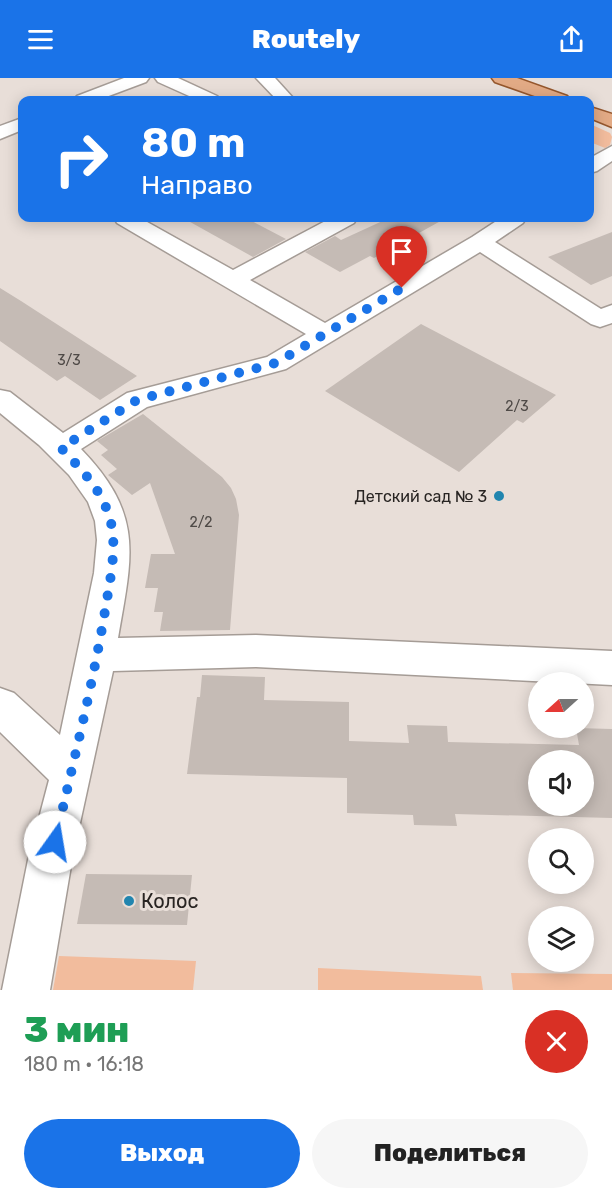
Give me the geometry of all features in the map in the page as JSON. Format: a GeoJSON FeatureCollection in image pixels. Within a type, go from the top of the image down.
{"type":"FeatureCollection","features":[{"type":"Feature","properties":{"kind":"main road"},"geometry":{"type":"LineString","coordinates":[[501,78],[550,96]]}},
{"type":"Feature","properties":{"kind":"main road"},"geometry":{"type":"LineString","coordinates":[[594,114],[612,121]]}},
{"type":"Feature","properties":{"kind":"lane"},"geometry":{"type":"LineString","coordinates":[[93,96],[140,78]]}},
{"type":"Feature","properties":{"kind":"lane"},"geometry":{"type":"LineString","coordinates":[[164,78],[202,96]]}},
{"type":"Feature","properties":{"kind":"lane"},"geometry":{"type":"LineString","coordinates":[[265,78],[282,96]]}},
{"type":"Feature","properties":{"kind":"lane"},"geometry":{"type":"LineString","coordinates":[[0,133],[18,126]]}},
{"type":"Feature","properties":{"kind":"lane"},"geometry":{"type":"LineString","coordinates":[[594,164],[612,152]]}},
{"type":"Feature","properties":{"kind":"lane"},"geometry":{"type":"LineString","coordinates":[[133,222],[325,334]]}},
{"type":"Feature","properties":{"kind":"lane"},"geometry":{"type":"LineString","coordinates":[[233,280],[339,222]]}},
{"type":"Feature","properties":{"kind":"lane"},"geometry":{"type":"LineString","coordinates":[[61,448],[137,400],[276,363],[480,242],[509,222]]}},
{"type":"Feature","properties":{"kind":"lane"},"geometry":{"type":"LineString","coordinates":[[480,242],[600,319],[612,314]]}},
{"type":"Feature","properties":{"kind":"lane"},"geometry":{"type":"LineString","coordinates":[[0,399],[61,448],[88,477],[103,500],[112,524],[112,568],[98,655],[50,865],[26,990]]}},
{"type":"Feature","properties":{"kind":"lane"},"geometry":{"type":"LineString","coordinates":[[98,655],[256,651],[612,668]]}},
{"type":"Feature","properties":{"kind":"lane"},"geometry":{"type":"LineString","coordinates":[[0,706],[71,773]]}},
{"type":"Feature","properties":{"kind":"shaded area"},"geometry":{"type":"Polygon","coordinates":[[[594,126],[610,133],[612,137],[610,145],[605,148],[594,144],[594,126]]]}},
{"type":"Feature","properties":{"kind":"shaded area"},"geometry":{"type":"Polygon","coordinates":[[[59,956],[196,961],[193,990],[53,990],[59,956]]]}},
{"type":"Feature","properties":{"kind":"shaded area"},"geometry":{"type":"Polygon","coordinates":[[[318,968],[481,976],[483,990],[318,990],[318,968]]]}},
{"type":"Feature","properties":{"kind":"shaded area"},"geometry":{"type":"Polygon","coordinates":[[[511,973],[612,974],[612,990],[513,990],[511,973]]]}},
{"type":"Feature","properties":{"kind":"building"},"geometry":{"type":"Polygon","coordinates":[[[190,222],[254,222],[286,239],[253,257],[190,222]]]}},
{"type":"Feature","properties":{"kind":"building"},"geometry":{"type":"Polygon","coordinates":[[[380,222],[439,222],[374,258],[370,256],[340,272],[305,252],[335,236],[341,240],[380,222]]]}},
{"type":"Feature","properties":{"kind":"building"},"geometry":{"type":"Polygon","coordinates":[[[612,232],[612,276],[591,285],[548,257],[612,232]]]}},
{"type":"Feature","properties":{"kind":"building"},"geometry":{"type":"Polygon","coordinates":[[[0,288],[137,376],[100,400],[65,376],[57,381],[0,341],[0,288]]]}},
{"type":"Feature","properties":{"kind":"building"},"geometry":{"type":"Polygon","coordinates":[[[421,324],[556,395],[523,423],[517,420],[459,472],[325,391],[421,324]]]}},
{"type":"Feature","properties":{"kind":"building"},"geometry":{"type":"Polygon","coordinates":[[[143,414],[222,477],[236,499],[239,515],[230,630],[160,631],[163,612],[154,612],[158,588],[145,588],[151,554],[175,554],[150,483],[132,495],[108,475],[117,469],[101,455],[108,450],[97,441],[143,414]]]}},
{"type":"Feature","properties":{"kind":"building"},"geometry":{"type":"Polygon","coordinates":[[[202,675],[265,677],[264,700],[349,702],[349,741],[409,743],[407,725],[447,726],[448,742],[579,745],[578,738],[594,738],[594,728],[612,729],[612,818],[534,816],[594,816],[594,750],[528,750],[528,816],[455,814],[457,826],[414,825],[413,815],[347,813],[347,778],[187,774],[197,697],[200,697],[202,675]]]}},
{"type":"Feature","properties":{"kind":"building"},"geometry":{"type":"Polygon","coordinates":[[[86,874],[192,875],[187,925],[77,924],[86,874]]]}},
{"type":"Feature","properties":{"kind":"place","name":"Детский сад № 3"},"geometry":{"type":"Point","coordinates":[499,496]}},
{"type":"Feature","properties":{"kind":"place","name":"Колос"},"geometry":{"type":"Point","coordinates":[129,901]}},
{"type":"Feature","properties":{"kind":"route"},"geometry":{"type":"LineString","coordinates":[[55,842],[98,655],[112,568],[112,524],[103,500],[88,477],[61,448],[137,400],[276,363],[402,288]]}}]}
